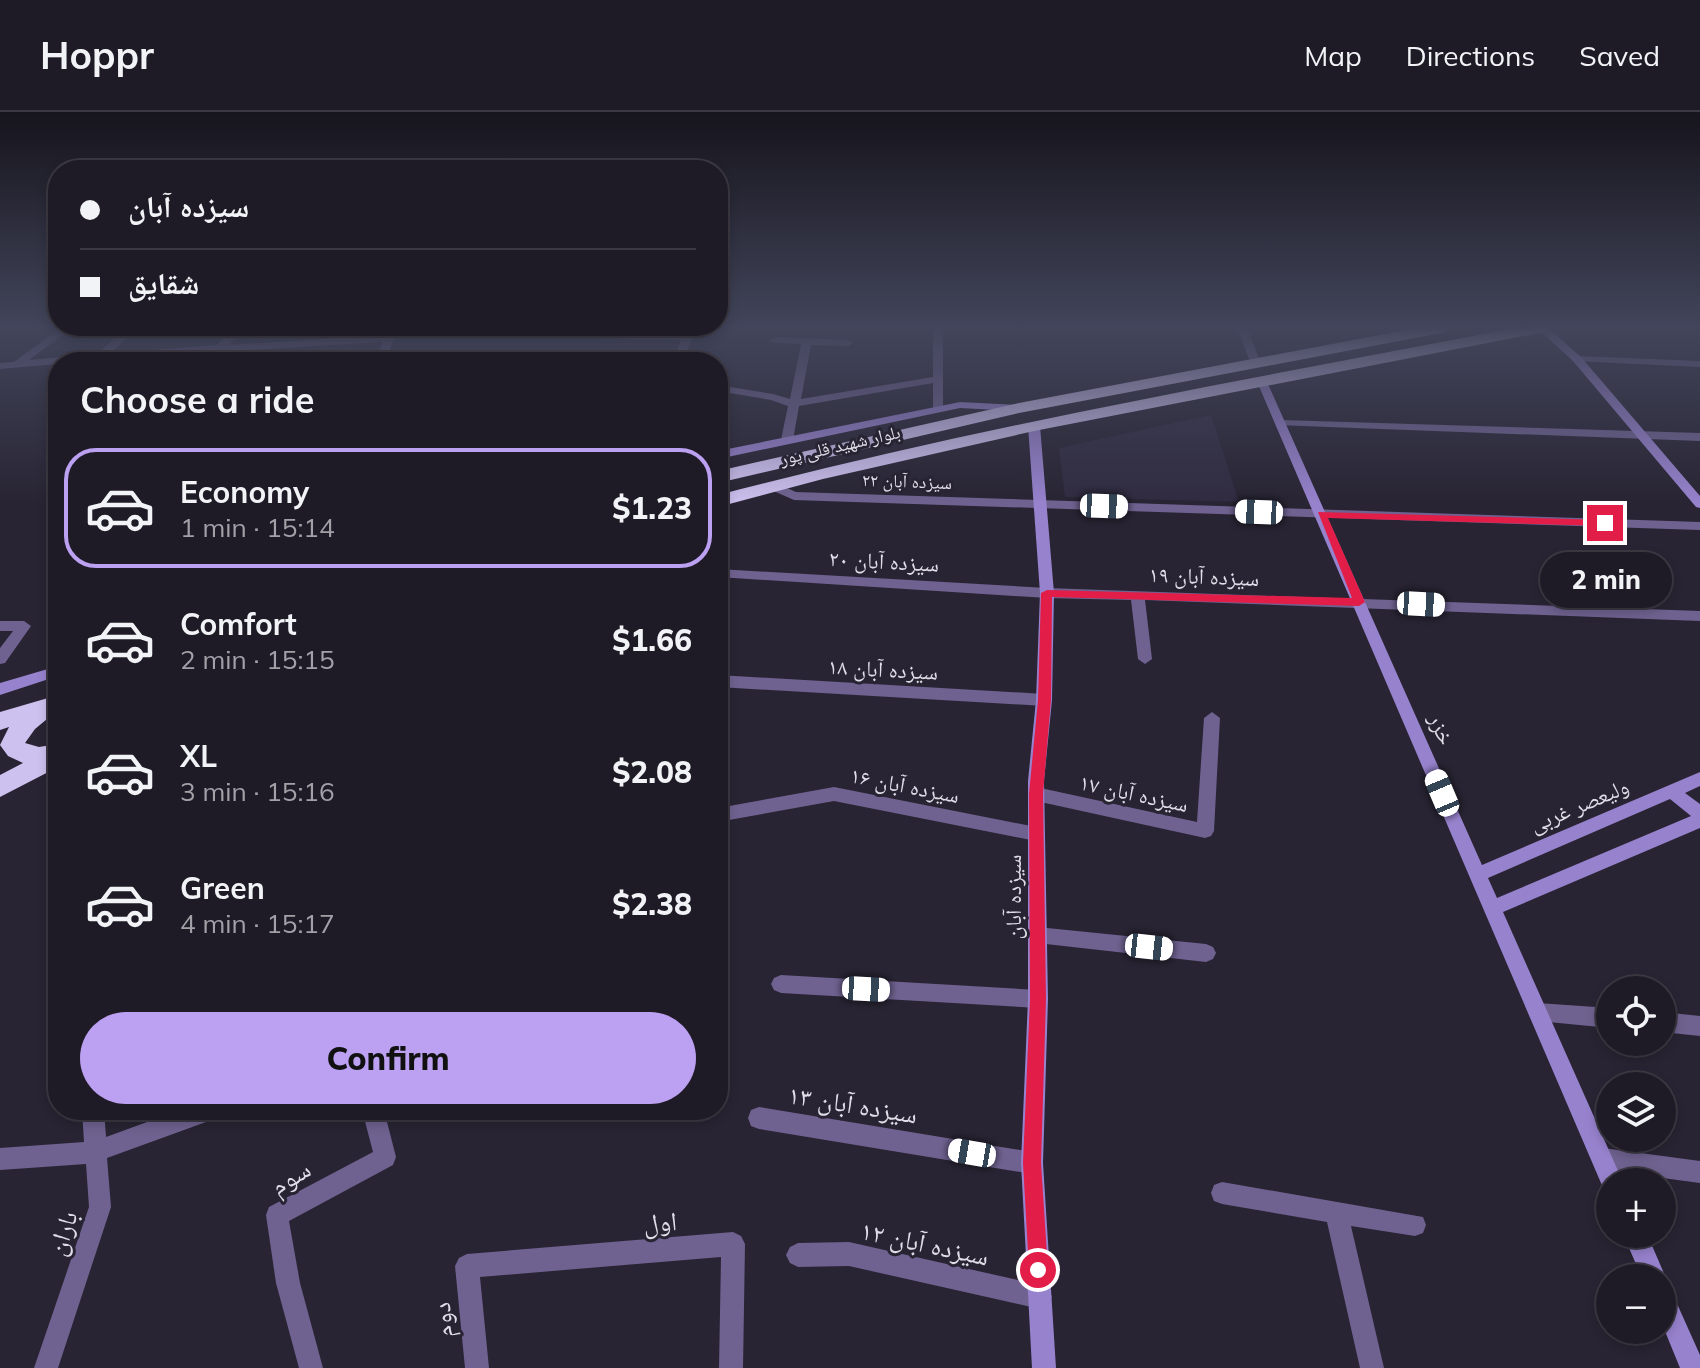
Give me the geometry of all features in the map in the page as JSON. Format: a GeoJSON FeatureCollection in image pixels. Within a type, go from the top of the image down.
{"type":"FeatureCollection","features":[{"type":"Feature","properties":{"kind":"highway"},"geometry":{"type":"LineString","coordinates":[[728,475],[1019,408],[1134,387]]}},
{"type":"Feature","properties":{"kind":"highway","name":"بلوار شهید قلی پور"},"geometry":{"type":"LineString","coordinates":[[728,498],[1034,426],[1249,387]]}},
{"type":"Feature","properties":{"kind":"highway"},"geometry":{"type":"LineString","coordinates":[[0,721],[48,707]]}},
{"type":"Feature","properties":{"kind":"highway"},"geometry":{"type":"LineString","coordinates":[[48,708],[27,721],[16,733],[12,745],[20,754],[48,756]]}},
{"type":"Feature","properties":{"kind":"highway"},"geometry":{"type":"LineString","coordinates":[[0,787],[48,761]]}},
{"type":"Feature","properties":{"kind":"street"},"geometry":{"type":"LineString","coordinates":[[787,440],[796,387]]}},
{"type":"Feature","properties":{"kind":"street"},"geometry":{"type":"LineString","coordinates":[[728,390],[773,397],[792,404],[894,387]]}},
{"type":"Feature","properties":{"kind":"street"},"geometry":{"type":"LineString","coordinates":[[939,387],[939,409]]}},
{"type":"Feature","properties":{"kind":"street","name":"خزر"},"geometry":{"type":"LineString","coordinates":[[1264,387],[1607,1168]]}},
{"type":"Feature","properties":{"kind":"street"},"geometry":{"type":"LineString","coordinates":[[1600,387],[1700,504]]}},
{"type":"Feature","properties":{"kind":"street"},"geometry":{"type":"LineString","coordinates":[[728,453],[960,405],[1019,408]]}},
{"type":"Feature","properties":{"kind":"street"},"geometry":{"type":"LineString","coordinates":[[1281,423],[1700,437]]}},
{"type":"Feature","properties":{"kind":"street","name":"سیزده آبان"},"geometry":{"type":"LineString","coordinates":[[1034,426],[1047,593],[1044,700],[1036,794],[1038,999],[1032,1163],[1044,1368]]}},
{"type":"Feature","properties":{"kind":"street","name":"سیزده آبان ۲۲"},"geometry":{"type":"LineString","coordinates":[[773,486],[794,496],[1700,526]]}},
{"type":"Feature","properties":{"kind":"street","name":"سیزده آبان ۲۰"},"geometry":{"type":"LineString","coordinates":[[728,574],[1047,593]]}},
{"type":"Feature","properties":{"kind":"street","name":"سیزده آبان ۱۹"},"geometry":{"type":"LineString","coordinates":[[1047,593],[1700,616]]}},
{"type":"Feature","properties":{"kind":"street"},"geometry":{"type":"LineString","coordinates":[[1137,596],[1145,659]]}},
{"type":"Feature","properties":{"kind":"street"},"geometry":{"type":"LineString","coordinates":[[0,626],[24,626],[0,659]]}},
{"type":"Feature","properties":{"kind":"street"},"geometry":{"type":"LineString","coordinates":[[0,689],[48,674]]}},
{"type":"Feature","properties":{"kind":"street","name":"سیزده آبان ۱۸"},"geometry":{"type":"LineString","coordinates":[[728,682],[1044,700]]}},
{"type":"Feature","properties":{"kind":"street","name":"سیزده آبان ۱۷"},"geometry":{"type":"LineString","coordinates":[[1036,794],[1205,831],[1212,718]]}},
{"type":"Feature","properties":{"kind":"street","name":"ولیعصر غربی"},"geometry":{"type":"LineString","coordinates":[[1477,875],[1700,779]]}},
{"type":"Feature","properties":{"kind":"street"},"geometry":{"type":"LineString","coordinates":[[1671,791],[1700,814]]}},
{"type":"Feature","properties":{"kind":"street","name":"سیزده آبان ۱۶"},"geometry":{"type":"LineString","coordinates":[[728,813],[834,794],[1036,834]]}},
{"type":"Feature","properties":{"kind":"street"},"geometry":{"type":"LineString","coordinates":[[1492,908],[1700,820]]}},
{"type":"Feature","properties":{"kind":"street"},"geometry":{"type":"LineString","coordinates":[[1037,935],[1206,953]]}},
{"type":"Feature","properties":{"kind":"street"},"geometry":{"type":"LineString","coordinates":[[781,984],[1038,999]]}},
{"type":"Feature","properties":{"kind":"street"},"geometry":{"type":"LineString","coordinates":[[1538,1012],[1596,1017]]}},
{"type":"Feature","properties":{"kind":"street"},"geometry":{"type":"LineString","coordinates":[[1676,1023],[1700,1026]]}},
{"type":"Feature","properties":{"kind":"street","name":"سیزده آبان ۱۳"},"geometry":{"type":"LineString","coordinates":[[759,1118],[1032,1163]]}},
{"type":"Feature","properties":{"kind":"street","name":"باران"},"geometry":{"type":"LineString","coordinates":[[46,1368],[100,1207],[93,1120]]}},
{"type":"Feature","properties":{"kind":"street"},"geometry":{"type":"LineString","coordinates":[[0,1159],[95,1152],[182,1120]]}},
{"type":"Feature","properties":{"kind":"street","name":"سوم"},"geometry":{"type":"LineString","coordinates":[[311,1368],[288,1283],[277,1215],[385,1157],[376,1120]]}},
{"type":"Feature","properties":{"kind":"street"},"geometry":{"type":"LineString","coordinates":[[1603,1159],[1700,1172]]}},
{"type":"Feature","properties":{"kind":"street"},"geometry":{"type":"LineString","coordinates":[[1222,1193],[1415,1225]]}},
{"type":"Feature","properties":{"kind":"street"},"geometry":{"type":"LineString","coordinates":[[1336,1212],[1372,1368]]}},
{"type":"Feature","properties":{"kind":"street","name":"اول"},"geometry":{"type":"LineString","coordinates":[[467,1266],[733,1244],[731,1368]]}},
{"type":"Feature","properties":{"kind":"street","name":"سیزده آبان ۱۲"},"geometry":{"type":"LineString","coordinates":[[798,1255],[849,1254],[1040,1297]]}},
{"type":"Feature","properties":{"kind":"street","name":"دوم"},"geometry":{"type":"LineString","coordinates":[[467,1266],[477,1368]]}},
{"type":"Feature","properties":{"kind":"street"},"geometry":{"type":"LineString","coordinates":[[1676,1329],[1693,1368]]}},
{"type":"Feature","properties":{"kind":"shaded area"},"geometry":{"type":"Polygon","coordinates":[[[1211,415],[1239,502],[1065,497],[1059,448],[1211,415]]]}},
{"type":"Feature","properties":{"kind":"route"},"geometry":{"type":"LineString","coordinates":[[1038,1270],[1032,1163],[1038,999],[1036,781],[1044,700],[1047,593],[1359,602],[1321,515],[1605,523]]}}]}
